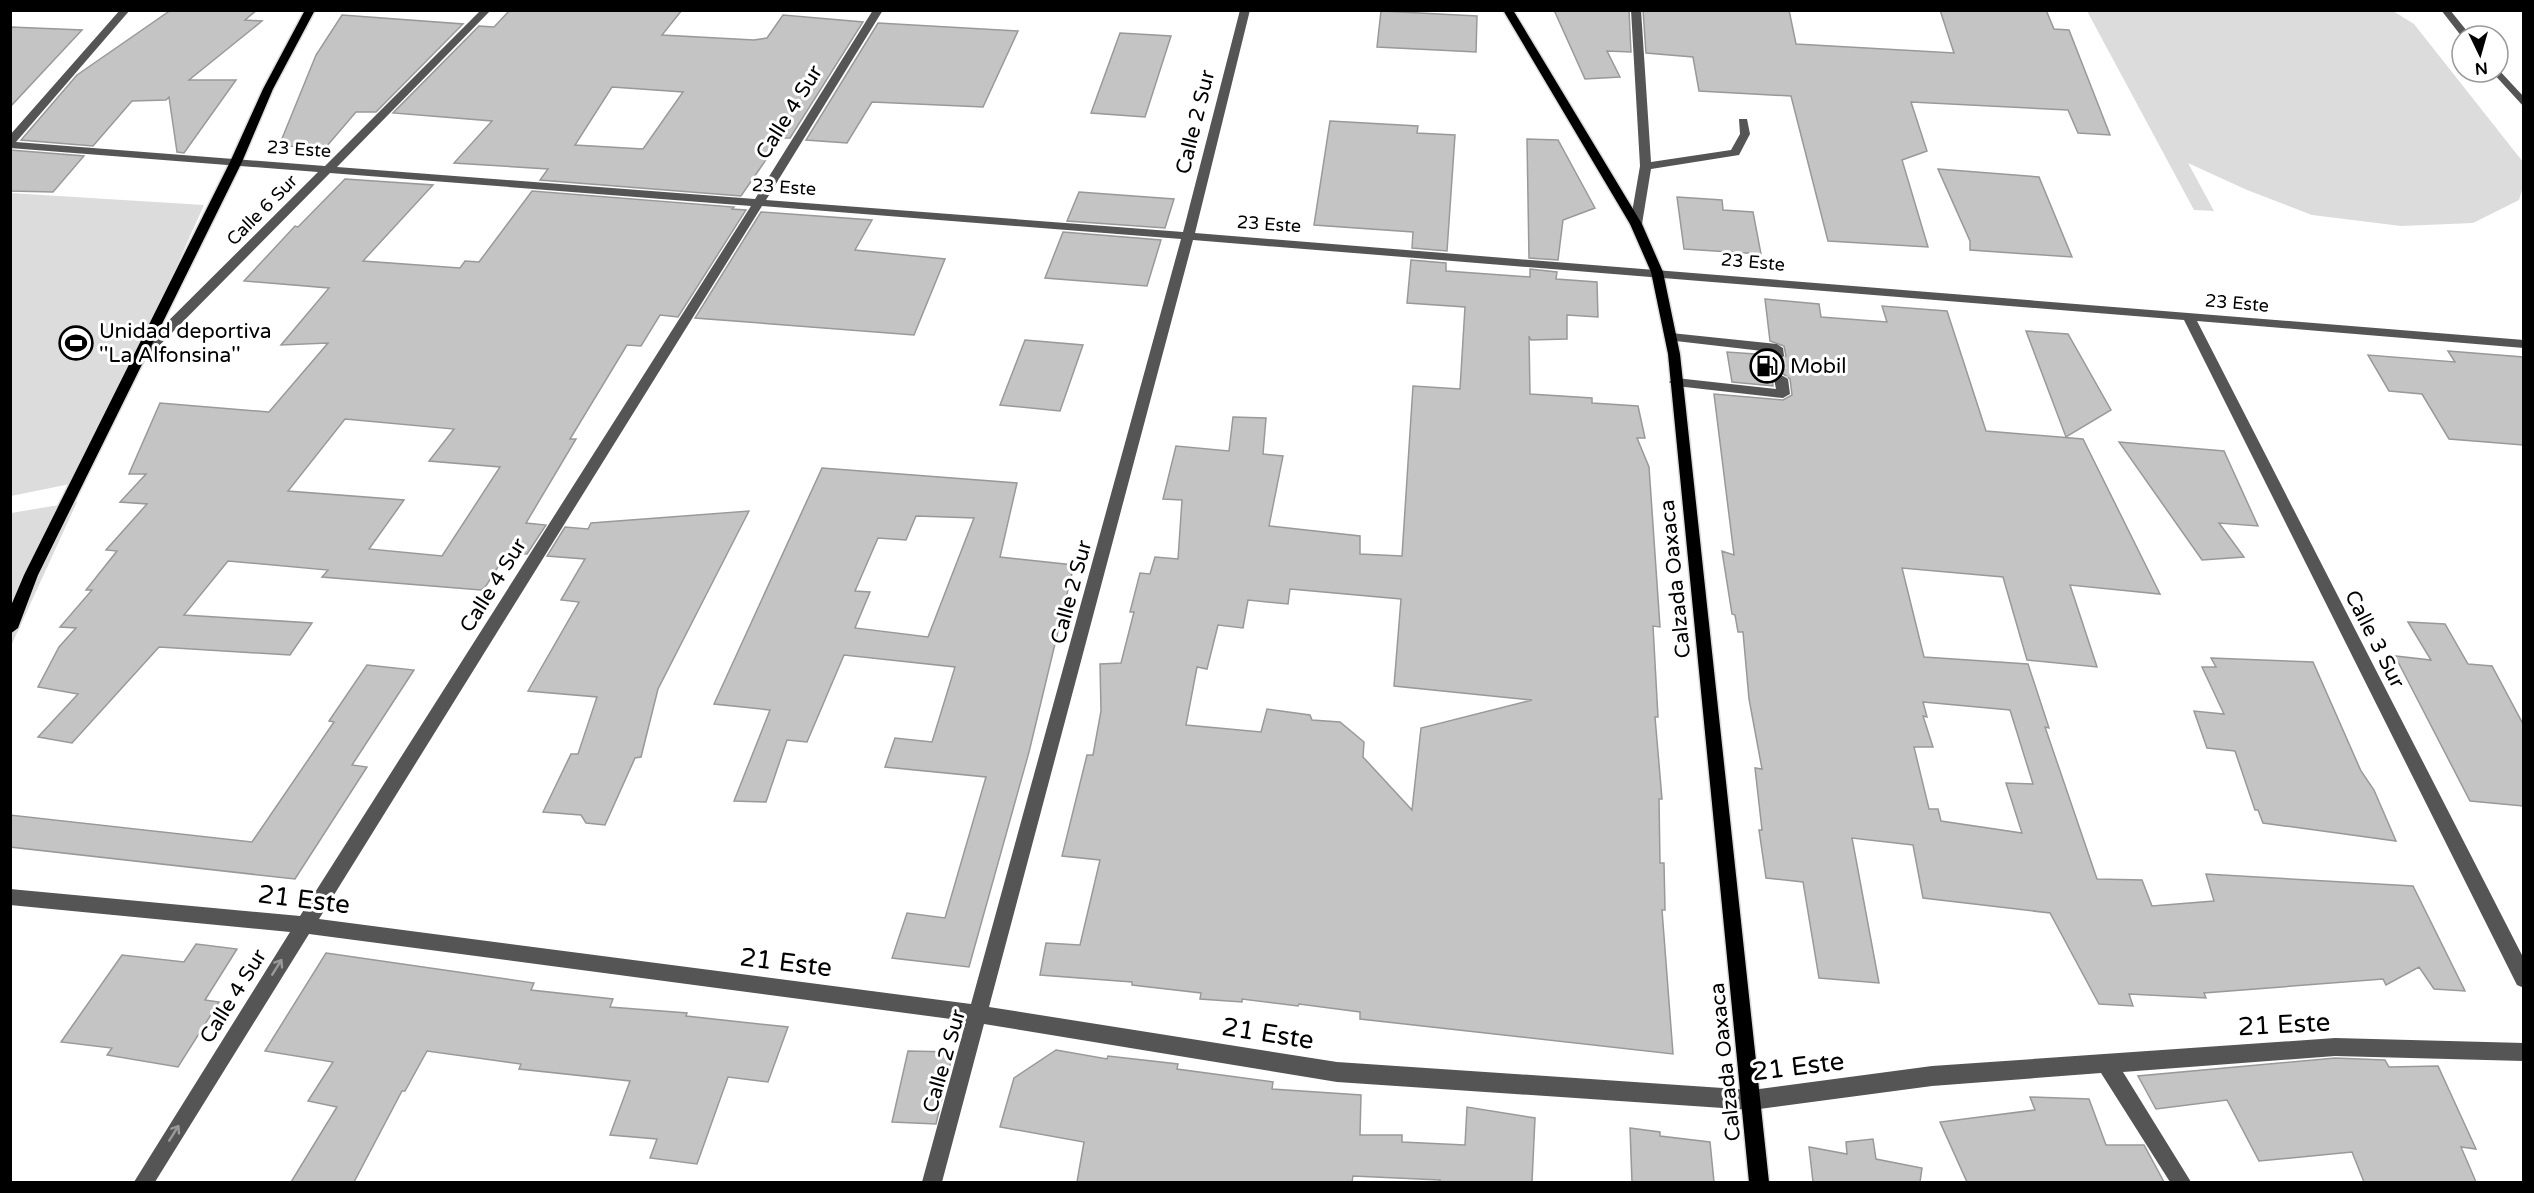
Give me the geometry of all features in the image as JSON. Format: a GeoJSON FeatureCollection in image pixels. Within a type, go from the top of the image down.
{"type":"FeatureCollection","features":[{"type":"Feature","properties":{"kind":"main road"},"geometry":{"type":"LineString","coordinates":[[10,628],[31,575],[236,162],[268,89],[310,10]]}},
{"type":"Feature","properties":{"kind":"main road","name":"Calzada Oaxaca"},"geometry":{"type":"LineString","coordinates":[[1508,10],[1636,224],[1657,272],[1671,337],[1759,1182]]}},
{"type":"Feature","properties":{"kind":"street"},"geometry":{"type":"LineString","coordinates":[[10,143],[126,10]]}},
{"type":"Feature","properties":{"kind":"street","name":"Calle 6 Sur"},"geometry":{"type":"LineString","coordinates":[[139,358],[487,10]]}},
{"type":"Feature","properties":{"kind":"street","name":"Calle 4 Sur"},"geometry":{"type":"LineString","coordinates":[[144,1182],[878,10]]}},
{"type":"Feature","properties":{"kind":"street","name":"Calle 2 Sur"},"geometry":{"type":"LineString","coordinates":[[932,1182],[1188,236],[1245,10]]}},
{"type":"Feature","properties":{"kind":"street"},"geometry":{"type":"LineString","coordinates":[[1636,10],[1646,166],[1636,224]]}},
{"type":"Feature","properties":{"kind":"street"},"geometry":{"type":"LineString","coordinates":[[2445,10],[2456,24]]}},
{"type":"Feature","properties":{"kind":"street"},"geometry":{"type":"LineString","coordinates":[[2507,84],[2523,104]]}},
{"type":"Feature","properties":{"kind":"street"},"geometry":{"type":"LineString","coordinates":[[1646,166],[1735,153],[1745,134],[1743,120]]}},
{"type":"Feature","properties":{"kind":"street","name":"23 Este"},"geometry":{"type":"LineString","coordinates":[[10,143],[1657,272],[2523,344]]}},
{"type":"Feature","properties":{"kind":"street","name":"Calle 3 Sur"},"geometry":{"type":"LineString","coordinates":[[2189,317],[2523,979]]}},
{"type":"Feature","properties":{"kind":"street"},"geometry":{"type":"LineString","coordinates":[[1671,337],[1777,348],[1778,356]]}},
{"type":"Feature","properties":{"kind":"street"},"geometry":{"type":"LineString","coordinates":[[1676,382],[1784,394],[1781,379]]}},
{"type":"Feature","properties":{"kind":"street","name":"21 Este"},"geometry":{"type":"LineString","coordinates":[[10,897],[303,925],[979,1014],[1337,1072],[1752,1100],[1932,1076],[2335,1047],[2523,1052]]}},
{"type":"Feature","properties":{"kind":"street"},"geometry":{"type":"LineString","coordinates":[[2106,1063],[2181,1182]]}},
{"type":"Feature","properties":{"kind":"shaded area"},"geometry":{"type":"Polygon","coordinates":[[[2087,11],[2393,11],[2414,24],[2450,70],[2450,84],[2461,84],[2523,162],[2523,187],[2519,200],[2473,223],[2401,226],[2312,215],[2247,190],[2188,163],[2214,211],[2194,210],[2087,11]]]}},
{"type":"Feature","properties":{"kind":"shaded area","name":"Unidad deportiva ''La Alfonsina''"},"geometry":{"type":"Polygon","coordinates":[[[10,193],[204,205],[80,482],[11,496],[10,193]]]}},
{"type":"Feature","properties":{"kind":"shaded area"},"geometry":{"type":"Polygon","coordinates":[[[77,502],[11,646],[11,513],[77,502]]]}},
{"type":"Feature","properties":{"kind":"building"},"geometry":{"type":"Polygon","coordinates":[[[171,10],[257,10],[245,20],[262,21],[189,80],[236,80],[184,153],[177,152],[169,97],[166,100],[132,101],[93,146],[21,140],[77,75],[171,10]]]}},
{"type":"Feature","properties":{"kind":"building"},"geometry":{"type":"Polygon","coordinates":[[[510,10],[682,10],[662,35],[754,40],[767,38],[783,15],[863,22],[790,138],[781,138],[741,196],[540,180],[548,169],[454,163],[492,121],[393,113],[479,26],[494,27],[510,10]],[[612,87],[575,145],[643,149],[683,92],[612,87]]]}},
{"type":"Feature","properties":{"kind":"building"},"geometry":{"type":"Polygon","coordinates":[[[1554,10],[1629,10],[1631,52],[1607,51],[1620,77],[1585,79],[1554,10]]]}},
{"type":"Feature","properties":{"kind":"building"},"geometry":{"type":"Polygon","coordinates":[[[1643,10],[1789,10],[1796,44],[1954,53],[1940,10],[2046,10],[2054,29],[2069,30],[2110,135],[2078,133],[2068,110],[1911,102],[1927,151],[1902,160],[1928,247],[1828,241],[1791,96],[1699,91],[1693,57],[1646,53],[1643,10]]]}},
{"type":"Feature","properties":{"kind":"building"},"geometry":{"type":"Polygon","coordinates":[[[1381,11],[1477,16],[1476,52],[1377,47],[1381,11]]]}},
{"type":"Feature","properties":{"kind":"building"},"geometry":{"type":"Polygon","coordinates":[[[342,15],[463,24],[376,112],[356,112],[326,147],[279,146],[316,55],[342,15]]]}},
{"type":"Feature","properties":{"kind":"building"},"geometry":{"type":"Polygon","coordinates":[[[878,23],[1018,31],[983,107],[872,102],[847,143],[806,140],[878,23]]]}},
{"type":"Feature","properties":{"kind":"building"},"geometry":{"type":"Polygon","coordinates":[[[10,27],[82,30],[10,107],[10,27]]]}},
{"type":"Feature","properties":{"kind":"building"},"geometry":{"type":"Polygon","coordinates":[[[1120,33],[1171,36],[1145,117],[1091,113],[1120,33]]]}},
{"type":"Feature","properties":{"kind":"building"},"geometry":{"type":"Polygon","coordinates":[[[1330,121],[1418,126],[1417,133],[1455,135],[1447,251],[1412,248],[1413,232],[1314,225],[1330,121]]]}},
{"type":"Feature","properties":{"kind":"building"},"geometry":{"type":"Polygon","coordinates":[[[1527,139],[1558,140],[1595,208],[1563,220],[1558,260],[1529,258],[1527,139]]]}},
{"type":"Feature","properties":{"kind":"building"},"geometry":{"type":"Polygon","coordinates":[[[10,150],[84,156],[53,192],[10,191],[10,150]]]}},
{"type":"Feature","properties":{"kind":"building"},"geometry":{"type":"Polygon","coordinates":[[[1938,169],[2039,177],[2072,257],[1970,250],[1970,241],[1938,169]]]}},
{"type":"Feature","properties":{"kind":"building"},"geometry":{"type":"Polygon","coordinates":[[[345,179],[433,185],[363,261],[460,268],[465,261],[479,262],[532,191],[734,207],[732,209],[746,210],[678,317],[660,315],[641,346],[627,345],[570,439],[576,439],[526,523],[546,525],[527,554],[510,553],[506,559],[503,559],[481,590],[322,577],[328,570],[228,561],[184,615],[312,623],[290,655],[159,647],[72,743],[38,737],[78,694],[38,687],[59,647],[76,628],[60,627],[92,590],[86,590],[117,551],[106,550],[147,504],[120,502],[146,474],[129,474],[160,403],[269,412],[328,343],[281,345],[329,288],[244,281],[295,226],[298,227],[345,179]],[[345,419],[288,491],[404,500],[369,549],[442,556],[500,467],[429,461],[454,429],[345,419]]]}},
{"type":"Feature","properties":{"kind":"building"},"geometry":{"type":"Polygon","coordinates":[[[1079,192],[1174,199],[1165,228],[1067,221],[1079,192]]]}},
{"type":"Feature","properties":{"kind":"building"},"geometry":{"type":"Polygon","coordinates":[[[1677,197],[1722,200],[1723,210],[1753,212],[1761,254],[1684,249],[1677,197]]]}},
{"type":"Feature","properties":{"kind":"building"},"geometry":{"type":"Polygon","coordinates":[[[761,212],[872,220],[855,250],[945,259],[914,335],[695,318],[761,212]]]}},
{"type":"Feature","properties":{"kind":"building"},"geometry":{"type":"Polygon","coordinates":[[[1063,232],[1161,240],[1147,286],[1045,278],[1063,232]]]}},
{"type":"Feature","properties":{"kind":"building"},"geometry":{"type":"Polygon","coordinates":[[[1411,260],[1446,263],[1446,271],[1530,277],[1530,269],[1557,272],[1556,279],[1597,282],[1598,317],[1567,315],[1567,339],[1531,340],[1529,336],[1530,394],[1592,398],[1592,403],[1638,406],[1645,438],[1637,438],[1649,467],[1660,627],[1653,626],[1658,717],[1655,717],[1662,799],[1659,799],[1660,863],[1664,863],[1665,910],[1662,910],[1673,1054],[1360,1019],[1360,1012],[1299,1004],[1298,1006],[1242,999],[1242,1002],[1200,999],[1201,993],[1132,985],[1132,982],[1040,975],[1046,943],[1080,945],[1100,860],[1062,856],[1087,755],[1093,755],[1101,711],[1100,664],[1121,663],[1134,612],[1130,612],[1140,573],[1150,574],[1155,557],[1178,559],[1182,500],[1163,499],[1176,446],[1229,451],[1233,417],[1266,418],[1263,454],[1283,456],[1269,526],[1360,536],[1360,554],[1402,556],[1413,386],[1460,389],[1465,307],[1407,303],[1411,260]],[[1290,589],[1288,604],[1248,600],[1243,628],[1218,625],[1207,669],[1197,667],[1186,725],[1261,732],[1267,709],[1310,715],[1312,720],[1340,722],[1364,742],[1363,757],[1412,810],[1421,728],[1532,700],[1394,686],[1401,599],[1290,589]]]}},
{"type":"Feature","properties":{"kind":"building"},"geometry":{"type":"Polygon","coordinates":[[[1765,299],[1819,304],[1821,317],[1887,322],[1882,306],[1947,311],[1986,431],[2083,439],[2160,594],[2070,585],[2097,667],[2027,660],[2003,577],[1902,568],[1924,657],[2028,664],[2049,728],[2045,727],[2097,879],[2142,880],[2152,906],[2214,901],[2206,874],[2413,886],[2465,991],[2434,989],[2419,967],[2386,985],[2383,979],[2204,993],[2206,998],[2129,994],[2133,1006],[2099,1004],[2050,913],[1923,898],[1913,845],[1852,838],[1879,983],[1819,978],[1803,882],[1766,878],[1759,830],[1762,830],[1755,768],[1762,769],[1749,699],[1743,632],[1738,632],[1735,615],[1732,614],[1722,551],[1734,555],[1714,394],[1783,400],[1792,395],[1790,379],[1782,373],[1772,378],[1773,386],[1732,382],[1727,352],[1770,355],[1773,361],[1778,362],[1786,356],[1784,346],[1770,341],[1765,299]],[[1923,702],[1927,717],[1923,716],[1933,747],[1914,747],[1929,809],[1938,809],[1941,821],[2022,833],[2006,783],[2033,784],[2010,710],[1923,702]]]}},
{"type":"Feature","properties":{"kind":"building"},"geometry":{"type":"Polygon","coordinates":[[[2026,331],[2068,334],[2111,410],[2066,437],[2026,331]]]}},
{"type":"Feature","properties":{"kind":"building"},"geometry":{"type":"Polygon","coordinates":[[[1025,340],[1083,345],[1060,411],[1000,405],[1025,340]]]}},
{"type":"Feature","properties":{"kind":"building"},"geometry":{"type":"Polygon","coordinates":[[[2448,351],[2523,357],[2523,445],[2449,439],[2422,394],[2389,391],[2368,355],[2455,362],[2448,351]]]}},
{"type":"Feature","properties":{"kind":"building"},"geometry":{"type":"Polygon","coordinates":[[[2119,442],[2224,451],[2258,526],[2219,523],[2244,557],[2202,560],[2119,442]]]}},
{"type":"Feature","properties":{"kind":"building"},"geometry":{"type":"Polygon","coordinates":[[[822,468],[1017,483],[1000,557],[1074,565],[1029,752],[969,967],[892,958],[907,913],[945,918],[986,777],[885,767],[895,738],[932,742],[955,667],[844,655],[807,742],[787,740],[766,802],[734,801],[770,710],[714,704],[822,468]],[[916,516],[906,540],[878,538],[855,591],[870,592],[855,628],[928,637],[974,518],[916,516]]]}},
{"type":"Feature","properties":{"kind":"building"},"geometry":{"type":"Polygon","coordinates":[[[749,511],[658,689],[641,757],[635,758],[605,825],[586,823],[581,815],[543,812],[571,754],[578,754],[597,697],[528,691],[579,602],[561,600],[585,559],[547,556],[565,527],[588,529],[591,523],[749,511]]]}},
{"type":"Feature","properties":{"kind":"building"},"geometry":{"type":"Polygon","coordinates":[[[2408,622],[2445,624],[2468,664],[2492,666],[2523,724],[2523,806],[2470,801],[2395,656],[2431,660],[2408,622]]]}},
{"type":"Feature","properties":{"kind":"building"},"geometry":{"type":"Polygon","coordinates":[[[2211,658],[2313,662],[2361,771],[2374,790],[2396,841],[2263,823],[2258,810],[2255,810],[2235,751],[2207,748],[2194,711],[2224,714],[2202,667],[2216,667],[2211,658]]]}},
{"type":"Feature","properties":{"kind":"building"},"geometry":{"type":"Polygon","coordinates":[[[367,665],[414,670],[352,765],[367,767],[295,879],[10,847],[10,815],[252,842],[334,722],[329,721],[367,665]]]}},
{"type":"Feature","properties":{"kind":"building"},"geometry":{"type":"Polygon","coordinates":[[[196,944],[237,949],[205,1000],[219,1002],[178,1067],[107,1055],[112,1048],[61,1042],[122,955],[184,962],[196,944]]]}},
{"type":"Feature","properties":{"kind":"building"},"geometry":{"type":"Polygon","coordinates":[[[326,953],[534,983],[531,990],[613,999],[610,1007],[687,1013],[686,1016],[788,1027],[768,1082],[728,1077],[697,1164],[650,1158],[657,1139],[610,1135],[630,1081],[519,1069],[521,1064],[427,1051],[405,1091],[402,1091],[354,1182],[291,1182],[337,1107],[308,1101],[333,1062],[265,1051],[326,953]]]}},
{"type":"Feature","properties":{"kind":"building"},"geometry":{"type":"Polygon","coordinates":[[[1056,1050],[1107,1059],[1108,1056],[1178,1064],[1177,1069],[1273,1082],[1272,1089],[1361,1095],[1360,1135],[1402,1135],[1402,1142],[1465,1145],[1467,1107],[1535,1118],[1532,1182],[1440,1182],[1440,1180],[1353,1176],[1352,1182],[1077,1182],[1084,1142],[1000,1127],[1014,1078],[1056,1050]]]}},
{"type":"Feature","properties":{"kind":"building"},"geometry":{"type":"Polygon","coordinates":[[[908,1051],[953,1052],[936,1124],[892,1122],[908,1051]]]}},
{"type":"Feature","properties":{"kind":"building"},"geometry":{"type":"Polygon","coordinates":[[[2335,1058],[2385,1060],[2389,1067],[2438,1066],[2476,1149],[2461,1147],[2476,1182],[2364,1182],[2352,1152],[2259,1161],[2227,1100],[2156,1109],[2138,1076],[2335,1058]]]}},
{"type":"Feature","properties":{"kind":"building"},"geometry":{"type":"Polygon","coordinates":[[[2030,1097],[2089,1099],[2106,1145],[2144,1145],[2164,1182],[1967,1182],[1940,1122],[2035,1110],[2030,1097]]]}},
{"type":"Feature","properties":{"kind":"building"},"geometry":{"type":"Polygon","coordinates":[[[1630,1128],[1660,1132],[1660,1136],[1710,1142],[1714,1182],[1632,1182],[1630,1128]]]}},
{"type":"Feature","properties":{"kind":"building"},"geometry":{"type":"Polygon","coordinates":[[[1873,1139],[1876,1159],[1922,1168],[1920,1182],[1813,1182],[1809,1147],[1847,1154],[1846,1142],[1873,1139]]]}},
{"type":"Feature","properties":{"kind":"tunnel"},"geometry":{"type":"LineString","coordinates":[[1778,356],[1781,379]]}},
{"type":"Feature","properties":{"kind":"place","name":"Unidad deportiva ''La Alfonsina''"},"geometry":{"type":"Point","coordinates":[76,343]}},
{"type":"Feature","properties":{"kind":"place","name":"Mobil"},"geometry":{"type":"Point","coordinates":[1767,366]}}]}
